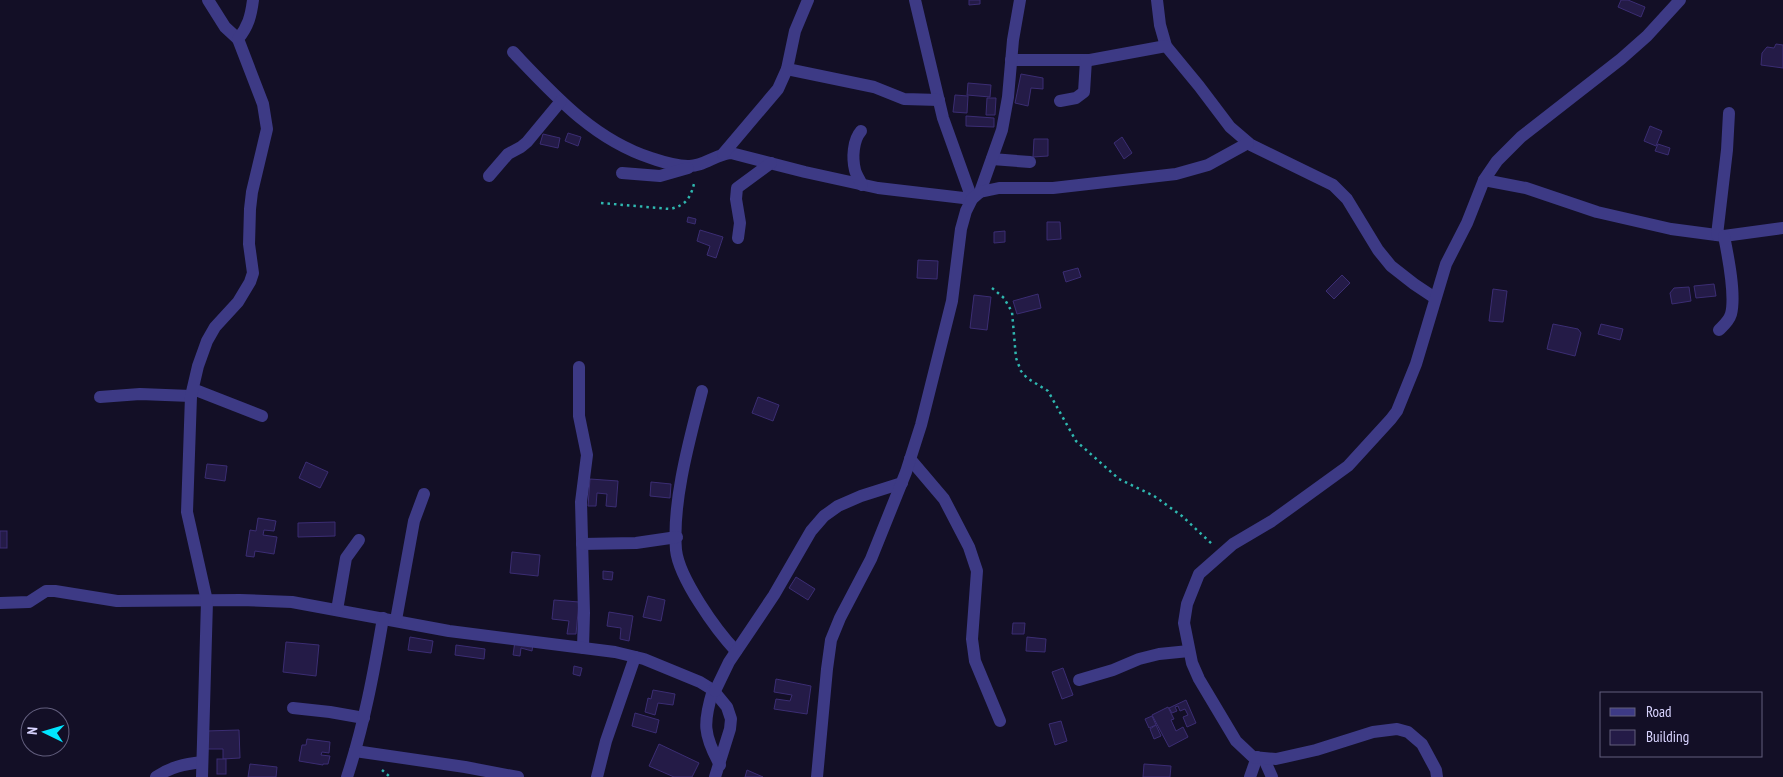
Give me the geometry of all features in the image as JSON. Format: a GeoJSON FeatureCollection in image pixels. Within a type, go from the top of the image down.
{"type":"FeatureCollection","features":[{"type":"Feature","properties":{"kind":"street"},"geometry":{"type":"LineString","coordinates":[[202,777],[207,600],[187,512],[192,392],[198,366],[207,341],[215,327],[238,302],[253,273],[250,244],[250,208],[267,129],[263,104],[238,39],[225,27],[208,0]]}},
{"type":"Feature","properties":{"kind":"street"},"geometry":{"type":"LineString","coordinates":[[238,39],[246,29],[252,14],[253,0]]}},
{"type":"Feature","properties":{"kind":"street"},"geometry":{"type":"LineString","coordinates":[[723,154],[778,89],[787,69],[795,31],[808,0]]}},
{"type":"Feature","properties":{"kind":"street"},"geometry":{"type":"LineString","coordinates":[[915,0],[943,118],[976,195]]}},
{"type":"Feature","properties":{"kind":"street"},"geometry":{"type":"LineString","coordinates":[[817,777],[831,640],[840,618],[871,559],[902,484],[921,425],[929,386],[952,301],[961,229],[966,211],[976,195],[992,159],[1002,130],[1020,0]]}},
{"type":"Feature","properties":{"kind":"street"},"geometry":{"type":"LineString","coordinates":[[1157,0],[1160,25],[1166,46],[1230,127],[1248,142],[1333,185],[1347,199],[1374,244],[1391,266],[1435,298]]}},
{"type":"Feature","properties":{"kind":"street"},"geometry":{"type":"LineString","coordinates":[[1437,777],[1436,770],[1422,744],[1408,732],[1397,729],[1347,739],[1316,750],[1276,759],[1253,757],[1236,741],[1199,679],[1192,663],[1184,623],[1186,604],[1199,574],[1221,554],[1233,544],[1272,521],[1348,466],[1391,419],[1397,411],[1416,364],[1446,264],[1467,223],[1484,180],[1497,161],[1521,137],[1647,36],[1680,0]]}},
{"type":"Feature","properties":{"kind":"street"},"geometry":{"type":"LineString","coordinates":[[1011,60],[1086,60],[1166,46]]}},
{"type":"Feature","properties":{"kind":"street"},"geometry":{"type":"LineString","coordinates":[[513,52],[561,101],[590,126],[616,143],[638,154],[667,163],[695,165]]}},
{"type":"Feature","properties":{"kind":"street"},"geometry":{"type":"LineString","coordinates":[[1060,101],[1076,98],[1084,92],[1086,60]]}},
{"type":"Feature","properties":{"kind":"street"},"geometry":{"type":"LineString","coordinates":[[787,69],[840,79],[874,88],[904,99],[939,100]]}},
{"type":"Feature","properties":{"kind":"street"},"geometry":{"type":"LineString","coordinates":[[489,176],[508,154],[527,142],[561,101]]}},
{"type":"Feature","properties":{"kind":"street"},"geometry":{"type":"LineString","coordinates":[[1719,330],[1729,320],[1732,299],[1728,256],[1721,235],[1729,113]]}},
{"type":"Feature","properties":{"kind":"street"},"geometry":{"type":"LineString","coordinates":[[861,131],[856,137],[854,152],[855,170],[862,185]]}},
{"type":"Feature","properties":{"kind":"street"},"geometry":{"type":"LineString","coordinates":[[622,173],[660,176],[723,154],[736,154],[749,159],[862,185],[976,195],[999,188],[1054,188],[1176,174],[1208,165],[1248,142]]}},
{"type":"Feature","properties":{"kind":"street"},"geometry":{"type":"LineString","coordinates":[[992,159],[1030,162]]}},
{"type":"Feature","properties":{"kind":"street"},"geometry":{"type":"LineString","coordinates":[[738,238],[740,223],[736,199],[737,188],[771,163]]}},
{"type":"Feature","properties":{"kind":"street"},"geometry":{"type":"LineString","coordinates":[[1484,180],[1526,188],[1597,212],[1671,229],[1721,235],[1783,228]]}},
{"type":"Feature","properties":{"kind":"street"},"geometry":{"type":"LineString","coordinates":[[579,367],[579,416],[587,455],[581,502],[583,648]]}},
{"type":"Feature","properties":{"kind":"street"},"geometry":{"type":"LineString","coordinates":[[702,391],[680,488],[677,511],[676,551],[691,590],[716,628],[736,651]]}},
{"type":"Feature","properties":{"kind":"street"},"geometry":{"type":"LineString","coordinates":[[100,397],[192,392],[262,416]]}},
{"type":"Feature","properties":{"kind":"street"},"geometry":{"type":"LineString","coordinates":[[910,459],[944,499],[969,547],[977,571],[972,639],[975,661],[1000,721]]}},
{"type":"Feature","properties":{"kind":"street"},"geometry":{"type":"LineString","coordinates":[[718,771],[705,728],[706,716],[714,691],[736,651],[774,595],[811,531],[824,516],[838,506],[861,496],[902,484]]}},
{"type":"Feature","properties":{"kind":"street"},"geometry":{"type":"LineString","coordinates":[[396,620],[414,521],[424,494]]}},
{"type":"Feature","properties":{"kind":"street"},"geometry":{"type":"LineString","coordinates":[[582,544],[636,543],[677,537]]}},
{"type":"Feature","properties":{"kind":"street"},"geometry":{"type":"LineString","coordinates":[[338,610],[346,558],[359,540]]}},
{"type":"Feature","properties":{"kind":"street"},"geometry":{"type":"LineString","coordinates":[[0,603],[29,602],[46,591],[118,601],[240,600],[292,602],[449,630],[583,648],[644,659],[678,672],[714,691],[727,707],[731,719],[728,739],[718,771]]}},
{"type":"Feature","properties":{"kind":"street"},"geometry":{"type":"LineString","coordinates":[[347,777],[364,718],[383,618]]}},
{"type":"Feature","properties":{"kind":"street"},"geometry":{"type":"LineString","coordinates":[[1079,680],[1113,670],[1139,659],[1159,654],[1189,651]]}},
{"type":"Feature","properties":{"kind":"street"},"geometry":{"type":"LineString","coordinates":[[597,777],[606,741],[635,657]]}},
{"type":"Feature","properties":{"kind":"street"},"geometry":{"type":"LineString","coordinates":[[293,708],[364,718]]}},
{"type":"Feature","properties":{"kind":"street"},"geometry":{"type":"LineString","coordinates":[[355,751],[456,765],[518,777]]}},
{"type":"Feature","properties":{"kind":"street"},"geometry":{"type":"LineString","coordinates":[[1250,777],[1261,758]]}},
{"type":"Feature","properties":{"kind":"street"},"geometry":{"type":"LineString","coordinates":[[1261,758],[1272,777]]}},
{"type":"Feature","properties":{"kind":"street"},"geometry":{"type":"LineString","coordinates":[[156,777],[164,771],[181,765],[202,762]]}},
{"type":"Feature","properties":{"kind":"path"},"geometry":{"type":"LineString","coordinates":[[601,204],[678,207],[690,197],[695,165]]}},
{"type":"Feature","properties":{"kind":"path"},"geometry":{"type":"LineString","coordinates":[[992,288],[1004,298],[1012,312],[1016,358],[1021,371],[1048,391],[1076,441],[1119,479],[1154,496],[1182,516],[1221,554]]}},
{"type":"Feature","properties":{"kind":"building"},"geometry":{"type":"Polygon","coordinates":[[[969,0],[980,0],[980,4],[969,5],[969,0]]]}},
{"type":"Feature","properties":{"kind":"building"},"geometry":{"type":"Polygon","coordinates":[[[1621,0],[1628,0],[1645,7],[1641,17],[1618,7],[1621,0]]]}},
{"type":"Feature","properties":{"kind":"building"},"geometry":{"type":"Polygon","coordinates":[[[1776,44],[1783,45],[1783,68],[1761,65],[1762,53],[1767,47],[1774,48],[1776,44]]]}},
{"type":"Feature","properties":{"kind":"building"},"geometry":{"type":"Polygon","coordinates":[[[1021,74],[1043,78],[1043,89],[1031,88],[1028,106],[1015,103],[1021,74]]]}},
{"type":"Feature","properties":{"kind":"building"},"geometry":{"type":"Polygon","coordinates":[[[968,83],[991,85],[990,97],[967,95],[968,83]]]}},
{"type":"Feature","properties":{"kind":"building"},"geometry":{"type":"Polygon","coordinates":[[[955,95],[968,96],[967,113],[953,112],[955,95]]]}},
{"type":"Feature","properties":{"kind":"building"},"geometry":{"type":"Polygon","coordinates":[[[987,98],[996,98],[995,115],[986,115],[987,98]]]}},
{"type":"Feature","properties":{"kind":"building"},"geometry":{"type":"Polygon","coordinates":[[[966,116],[994,118],[994,127],[966,126],[966,116]]]}},
{"type":"Feature","properties":{"kind":"building"},"geometry":{"type":"Polygon","coordinates":[[[1650,126],[1662,131],[1656,146],[1644,141],[1650,126]]]}},
{"type":"Feature","properties":{"kind":"building"},"geometry":{"type":"Polygon","coordinates":[[[568,133],[581,137],[578,146],[565,141],[568,133]]]}},
{"type":"Feature","properties":{"kind":"building"},"geometry":{"type":"Polygon","coordinates":[[[543,134],[560,138],[558,148],[540,144],[543,134]]]}},
{"type":"Feature","properties":{"kind":"building"},"geometry":{"type":"Polygon","coordinates":[[[1122,137],[1132,153],[1124,159],[1114,143],[1122,137]]]}},
{"type":"Feature","properties":{"kind":"building"},"geometry":{"type":"Polygon","coordinates":[[[1034,139],[1048,139],[1048,156],[1033,157],[1034,139]]]}},
{"type":"Feature","properties":{"kind":"building"},"geometry":{"type":"Polygon","coordinates":[[[1658,144],[1670,148],[1668,155],[1655,151],[1658,144]]]}},
{"type":"Feature","properties":{"kind":"building"},"geometry":{"type":"Polygon","coordinates":[[[688,217],[696,219],[695,224],[687,222],[688,217]]]}},
{"type":"Feature","properties":{"kind":"building"},"geometry":{"type":"Polygon","coordinates":[[[1047,222],[1060,222],[1061,239],[1047,240],[1047,222]]]}},
{"type":"Feature","properties":{"kind":"building"},"geometry":{"type":"Polygon","coordinates":[[[700,230],[723,237],[716,258],[707,255],[710,246],[697,241],[700,230]]]}},
{"type":"Feature","properties":{"kind":"building"},"geometry":{"type":"Polygon","coordinates":[[[1005,231],[1005,242],[994,243],[994,232],[1005,231]]]}},
{"type":"Feature","properties":{"kind":"building"},"geometry":{"type":"Polygon","coordinates":[[[918,260],[938,261],[937,279],[917,278],[918,260]]]}},
{"type":"Feature","properties":{"kind":"building"},"geometry":{"type":"Polygon","coordinates":[[[1078,268],[1081,277],[1066,282],[1063,272],[1078,268]]]}},
{"type":"Feature","properties":{"kind":"building"},"geometry":{"type":"Polygon","coordinates":[[[1342,275],[1350,283],[1334,299],[1326,291],[1342,275]]]}},
{"type":"Feature","properties":{"kind":"building"},"geometry":{"type":"Polygon","coordinates":[[[1714,284],[1716,296],[1696,298],[1694,286],[1714,284]]]}},
{"type":"Feature","properties":{"kind":"building"},"geometry":{"type":"Polygon","coordinates":[[[1689,287],[1691,301],[1672,304],[1670,293],[1674,288],[1689,287]]]}},
{"type":"Feature","properties":{"kind":"building"},"geometry":{"type":"Polygon","coordinates":[[[1493,289],[1507,291],[1503,322],[1489,321],[1493,289]]]}},
{"type":"Feature","properties":{"kind":"building"},"geometry":{"type":"Polygon","coordinates":[[[1038,294],[1041,308],[1017,314],[1013,301],[1038,294]]]}},
{"type":"Feature","properties":{"kind":"building"},"geometry":{"type":"Polygon","coordinates":[[[974,295],[991,297],[987,330],[970,328],[974,295]]]}},
{"type":"Feature","properties":{"kind":"building"},"geometry":{"type":"Polygon","coordinates":[[[1553,324],[1578,329],[1581,333],[1575,356],[1547,349],[1553,324]]]}},
{"type":"Feature","properties":{"kind":"building"},"geometry":{"type":"Polygon","coordinates":[[[1601,324],[1623,329],[1620,340],[1598,334],[1601,324]]]}},
{"type":"Feature","properties":{"kind":"building"},"geometry":{"type":"Polygon","coordinates":[[[758,397],[779,405],[773,421],[752,413],[758,397]]]}},
{"type":"Feature","properties":{"kind":"building"},"geometry":{"type":"Polygon","coordinates":[[[306,462],[328,472],[320,488],[299,478],[306,462]]]}},
{"type":"Feature","properties":{"kind":"building"},"geometry":{"type":"Polygon","coordinates":[[[207,464],[227,466],[225,481],[205,478],[207,464]]]}},
{"type":"Feature","properties":{"kind":"building"},"geometry":{"type":"Polygon","coordinates":[[[590,479],[618,481],[616,507],[606,506],[607,494],[597,493],[596,506],[588,506],[590,479]]]}},
{"type":"Feature","properties":{"kind":"building"},"geometry":{"type":"Polygon","coordinates":[[[651,482],[671,484],[670,498],[650,496],[651,482]]]}},
{"type":"Feature","properties":{"kind":"building"},"geometry":{"type":"Polygon","coordinates":[[[258,518],[276,521],[274,531],[264,530],[263,535],[277,537],[274,554],[255,551],[254,557],[246,556],[250,530],[256,531],[258,518]]]}},
{"type":"Feature","properties":{"kind":"building"},"geometry":{"type":"Polygon","coordinates":[[[335,522],[335,536],[298,537],[298,523],[335,522]]]}},
{"type":"Feature","properties":{"kind":"building"},"geometry":{"type":"Polygon","coordinates":[[[0,531],[7,531],[7,548],[0,548],[0,531]]]}},
{"type":"Feature","properties":{"kind":"building"},"geometry":{"type":"Polygon","coordinates":[[[512,552],[540,555],[538,576],[510,573],[512,552]]]}},
{"type":"Feature","properties":{"kind":"building"},"geometry":{"type":"Polygon","coordinates":[[[603,571],[613,572],[612,580],[603,579],[603,571]]]}},
{"type":"Feature","properties":{"kind":"building"},"geometry":{"type":"Polygon","coordinates":[[[796,577],[815,589],[808,600],[789,588],[796,577]]]}},
{"type":"Feature","properties":{"kind":"building"},"geometry":{"type":"Polygon","coordinates":[[[648,596],[665,600],[661,621],[643,617],[648,596]]]}},
{"type":"Feature","properties":{"kind":"building"},"geometry":{"type":"Polygon","coordinates":[[[554,600],[579,602],[576,634],[567,634],[569,621],[552,619],[554,600]]]}},
{"type":"Feature","properties":{"kind":"building"},"geometry":{"type":"Polygon","coordinates":[[[609,612],[633,616],[629,641],[620,639],[621,628],[607,626],[609,612]]]}},
{"type":"Feature","properties":{"kind":"building"},"geometry":{"type":"Polygon","coordinates":[[[1013,623],[1025,623],[1024,634],[1012,634],[1013,623]]]}},
{"type":"Feature","properties":{"kind":"building"},"geometry":{"type":"Polygon","coordinates":[[[410,637],[433,641],[431,653],[408,650],[410,637]]]}},
{"type":"Feature","properties":{"kind":"building"},"geometry":{"type":"Polygon","coordinates":[[[1027,637],[1046,639],[1045,652],[1026,651],[1027,637]]]}},
{"type":"Feature","properties":{"kind":"building"},"geometry":{"type":"Polygon","coordinates":[[[515,641],[533,644],[532,651],[521,648],[520,656],[513,655],[515,641]]]}},
{"type":"Feature","properties":{"kind":"building"},"geometry":{"type":"Polygon","coordinates":[[[286,642],[319,645],[316,676],[283,672],[286,642]]]}},
{"type":"Feature","properties":{"kind":"building"},"geometry":{"type":"Polygon","coordinates":[[[456,645],[485,649],[484,659],[455,655],[456,645]]]}},
{"type":"Feature","properties":{"kind":"building"},"geometry":{"type":"Polygon","coordinates":[[[574,666],[582,668],[580,676],[573,674],[574,666]]]}},
{"type":"Feature","properties":{"kind":"building"},"geometry":{"type":"Polygon","coordinates":[[[1063,668],[1073,695],[1062,699],[1052,672],[1063,668]]]}},
{"type":"Feature","properties":{"kind":"building"},"geometry":{"type":"Polygon","coordinates":[[[776,679],[811,686],[807,714],[774,709],[776,699],[790,701],[792,695],[774,692],[776,679]]]}},
{"type":"Feature","properties":{"kind":"building"},"geometry":{"type":"Polygon","coordinates":[[[653,690],[675,694],[673,705],[658,703],[655,715],[645,712],[648,698],[651,699],[653,690]]]}},
{"type":"Feature","properties":{"kind":"building"},"geometry":{"type":"Polygon","coordinates":[[[1186,700],[1196,723],[1187,727],[1183,717],[1188,715],[1185,709],[1180,711],[1178,706],[1175,707],[1177,711],[1172,713],[1169,708],[1186,700]]]}},
{"type":"Feature","properties":{"kind":"building"},"geometry":{"type":"Polygon","coordinates":[[[1168,707],[1174,719],[1171,720],[1176,731],[1183,727],[1188,737],[1169,747],[1152,715],[1168,707]]]}},
{"type":"Feature","properties":{"kind":"building"},"geometry":{"type":"Polygon","coordinates":[[[635,713],[659,720],[656,733],[632,726],[635,713]]]}},
{"type":"Feature","properties":{"kind":"building"},"geometry":{"type":"Polygon","coordinates":[[[1152,716],[1156,725],[1149,728],[1145,719],[1152,716]]]}},
{"type":"Feature","properties":{"kind":"building"},"geometry":{"type":"Polygon","coordinates":[[[1061,721],[1067,741],[1055,745],[1049,724],[1061,721]]]}},
{"type":"Feature","properties":{"kind":"building"},"geometry":{"type":"Polygon","coordinates":[[[1156,725],[1161,736],[1154,739],[1150,729],[1156,725]]]}},
{"type":"Feature","properties":{"kind":"building"},"geometry":{"type":"Polygon","coordinates":[[[239,730],[240,758],[223,759],[223,749],[207,749],[206,731],[239,730]]]}},
{"type":"Feature","properties":{"kind":"building"},"geometry":{"type":"Polygon","coordinates":[[[307,739],[330,742],[329,753],[322,752],[321,755],[330,756],[328,764],[323,765],[299,761],[302,745],[306,745],[307,739]]]}},
{"type":"Feature","properties":{"kind":"building"},"geometry":{"type":"Polygon","coordinates":[[[659,744],[699,763],[692,777],[674,777],[649,766],[659,744]]]}},
{"type":"Feature","properties":{"kind":"building"},"geometry":{"type":"Polygon","coordinates":[[[217,759],[226,759],[226,774],[217,774],[217,759]]]}},
{"type":"Feature","properties":{"kind":"building"},"geometry":{"type":"Polygon","coordinates":[[[250,764],[277,767],[276,777],[248,777],[250,764]]]}},
{"type":"Feature","properties":{"kind":"building"},"geometry":{"type":"Polygon","coordinates":[[[1144,764],[1171,766],[1170,777],[1143,777],[1144,764]]]}},
{"type":"Feature","properties":{"kind":"building"},"geometry":{"type":"Polygon","coordinates":[[[747,770],[763,777],[745,777],[747,770]]]}}]}
